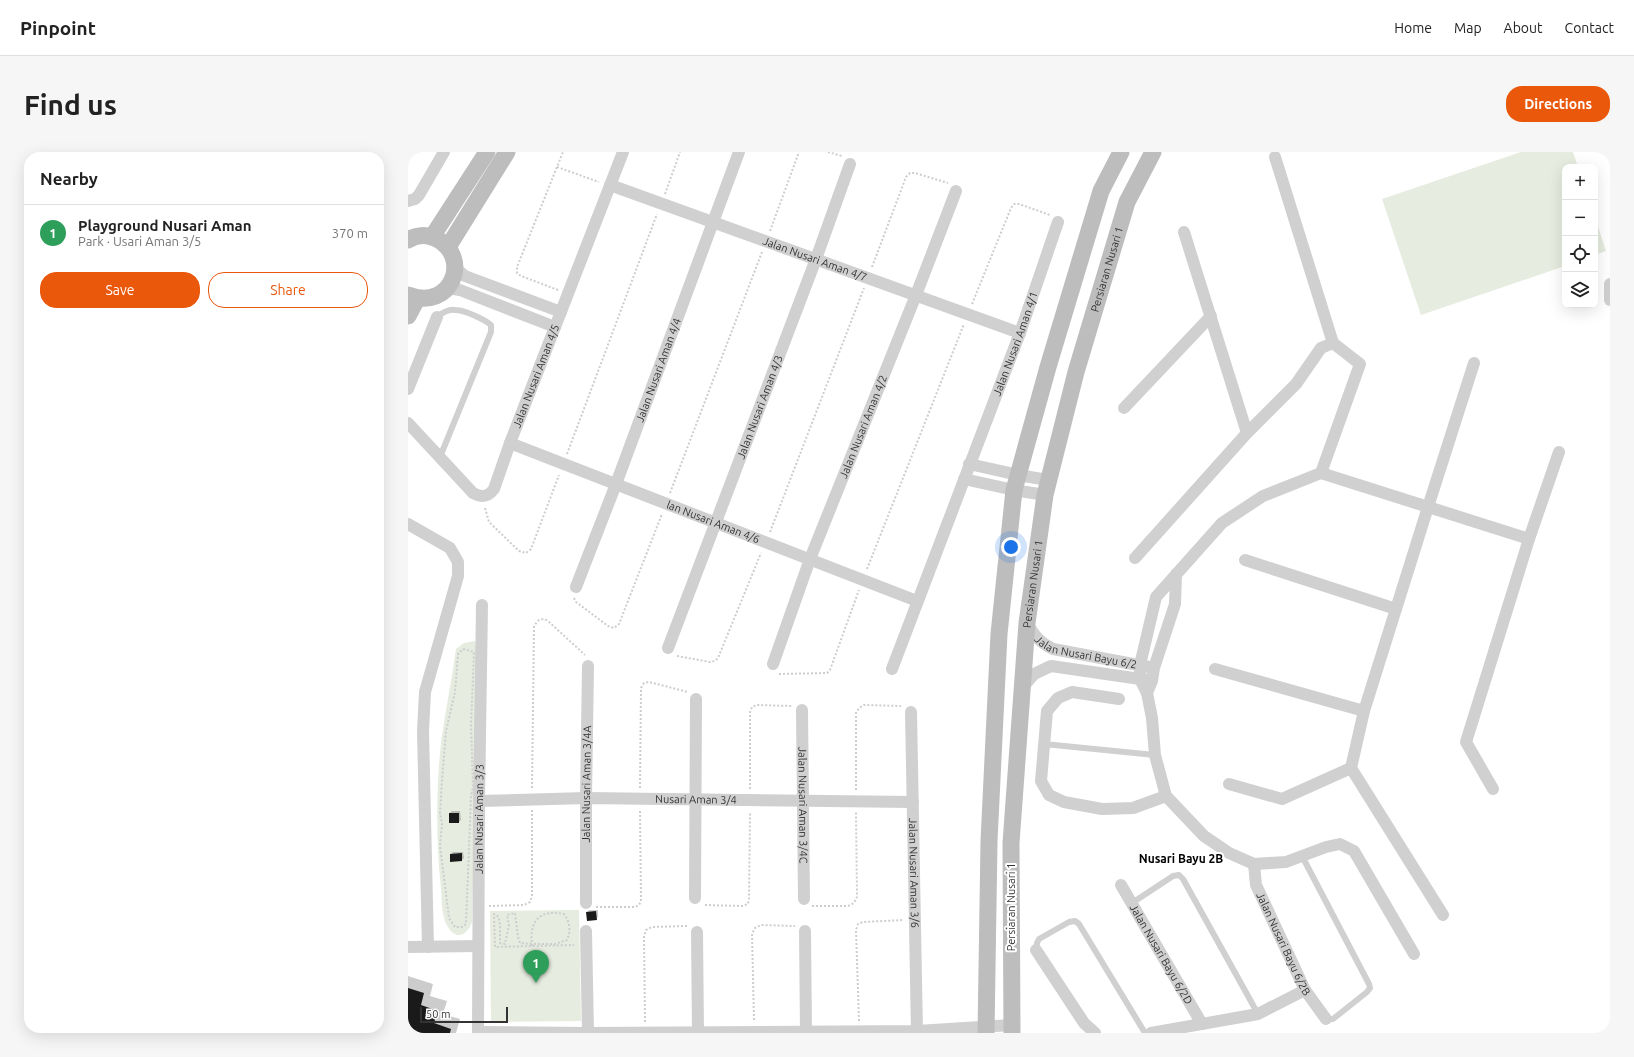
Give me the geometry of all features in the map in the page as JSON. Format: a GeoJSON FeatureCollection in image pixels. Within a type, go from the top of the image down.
{"type":"FeatureCollection","features":[{"type":"Feature","properties":{"kind":"main road"},"geometry":{"type":"LineString","coordinates":[[432,237],[487,152]]}},
{"type":"Feature","properties":{"kind":"main road"},"geometry":{"type":"LineString","coordinates":[[448,247],[507,152]]}},
{"type":"Feature","properties":{"kind":"main road","name":"Persiaran Nusari 1"},"geometry":{"type":"LineString","coordinates":[[986,1030],[989,841],[999,634],[1016,483],[1048,366],[1101,191],[1121,152]]}},
{"type":"Feature","properties":{"kind":"main road","name":"Persiaran Nusari 1"},"geometry":{"type":"LineString","coordinates":[[1012,1029],[1011,843],[1027,623],[1047,488],[1076,372],[1126,202],[1153,152]]}},
{"type":"Feature","properties":{"kind":"main road"},"geometry":{"type":"LineString","coordinates":[[408,240],[422,236],[432,237],[441,241],[448,247],[453,257],[455,268],[453,279],[447,288],[439,295],[428,299],[413,297],[408,316]]}},
{"type":"Feature","properties":{"kind":"street"},"geometry":{"type":"LineString","coordinates":[[408,201],[415,199],[419,195],[444,152]]}},
{"type":"Feature","properties":{"kind":"street","name":"Jalan Nusari Aman 4/5"},"geometry":{"type":"LineString","coordinates":[[485,496],[490,494],[494,489],[510,443],[623,152]]}},
{"type":"Feature","properties":{"kind":"street","name":"Jalan Nusari Aman 4/4"},"geometry":{"type":"LineString","coordinates":[[576,587],[616,484],[739,152]]}},
{"type":"Feature","properties":{"kind":"street"},"geometry":{"type":"LineString","coordinates":[[1275,157],[1333,343],[1360,364],[1321,473]]}},
{"type":"Feature","properties":{"kind":"street","name":"Jalan Nusari Aman 4/3"},"geometry":{"type":"LineString","coordinates":[[668,648],[816,259],[850,164]]}},
{"type":"Feature","properties":{"kind":"street","name":"Jalan Nusari Aman 4/7"},"geometry":{"type":"LineString","coordinates":[[610,185],[1020,333]]}},
{"type":"Feature","properties":{"kind":"street","name":"Jalan Nusari Aman 4/2"},"geometry":{"type":"LineString","coordinates":[[773,664],[810,559],[956,191]]}},
{"type":"Feature","properties":{"kind":"street","name":"Jalan Nusari Aman 4/1"},"geometry":{"type":"LineString","coordinates":[[964,479],[1020,333],[1058,222]]}},
{"type":"Feature","properties":{"kind":"street"},"geometry":{"type":"LineString","coordinates":[[1184,232],[1247,434]]}},
{"type":"Feature","properties":{"kind":"street"},"geometry":{"type":"LineString","coordinates":[[455,268],[465,276],[561,312]]}},
{"type":"Feature","properties":{"kind":"street"},"geometry":{"type":"LineString","coordinates":[[1610,284],[1610,300]]}},
{"type":"Feature","properties":{"kind":"street"},"geometry":{"type":"LineString","coordinates":[[447,288],[460,290],[555,327]]}},
{"type":"Feature","properties":{"kind":"street"},"geometry":{"type":"LineString","coordinates":[[1124,408],[1211,316]]}},
{"type":"Feature","properties":{"kind":"street"},"geometry":{"type":"LineString","coordinates":[[408,389],[437,317]]}},
{"type":"Feature","properties":{"kind":"street"},"geometry":{"type":"LineString","coordinates":[[1135,558],[1247,434],[1296,384],[1321,348],[1333,343]]}},
{"type":"Feature","properties":{"kind":"street"},"geometry":{"type":"LineString","coordinates":[[1444,915],[1351,768],[1364,711],[1474,363]]}},
{"type":"Feature","properties":{"kind":"street"},"geometry":{"type":"LineString","coordinates":[[408,423],[473,492],[479,496],[485,496]]}},
{"type":"Feature","properties":{"kind":"street","name":"lan Nusari Aman 4/6"},"geometry":{"type":"LineString","coordinates":[[510,443],[917,601]]}},
{"type":"Feature","properties":{"kind":"street"},"geometry":{"type":"LineString","coordinates":[[1493,790],[1466,742],[1528,539],[1558,452]]}},
{"type":"Feature","properties":{"kind":"street"},"geometry":{"type":"LineString","coordinates":[[969,464],[1016,483]]}},
{"type":"Feature","properties":{"kind":"street"},"geometry":{"type":"LineString","coordinates":[[1414,954],[1354,851],[1340,844],[1286,862],[1254,864],[1229,853],[1204,836],[1166,796],[1155,755],[1152,718],[1147,693],[1140,679],[1140,665],[1156,597],[1222,523],[1263,496],[1321,473],[1528,539]]}},
{"type":"Feature","properties":{"kind":"street"},"geometry":{"type":"LineString","coordinates":[[892,669],[964,479],[1016,483],[1047,488]]}},
{"type":"Feature","properties":{"kind":"street"},"geometry":{"type":"LineString","coordinates":[[408,524],[450,548],[458,562],[458,576],[426,682],[425,692],[424,731],[428,947]]}},
{"type":"Feature","properties":{"kind":"street"},"geometry":{"type":"LineString","coordinates":[[1245,560],[1396,609]]}},
{"type":"Feature","properties":{"kind":"street"},"geometry":{"type":"LineString","coordinates":[[1147,693],[1175,604],[1176,574]]}},
{"type":"Feature","properties":{"kind":"street","name":"Jalan Nusari Aman 3/3"},"geometry":{"type":"LineString","coordinates":[[478,1032],[478,907],[475,798],[482,605]]}},
{"type":"Feature","properties":{"kind":"street","name":"Jalan Nusari Bayu 6/2"},"geometry":{"type":"LineString","coordinates":[[1027,623],[1036,637],[1045,645],[1053,649],[1154,668]]}},
{"type":"Feature","properties":{"kind":"street","name":"Jalan Nusari Aman 3/4A"},"geometry":{"type":"LineString","coordinates":[[586,903],[588,666]]}},
{"type":"Feature","properties":{"kind":"street","name":"Jalan Nusari Bayu 6/2"},"geometry":{"type":"LineString","coordinates":[[1022,688],[1034,674],[1051,666],[1152,681]]}},
{"type":"Feature","properties":{"kind":"street"},"geometry":{"type":"LineString","coordinates":[[1215,669],[1364,711]]}},
{"type":"Feature","properties":{"kind":"street"},"geometry":{"type":"LineString","coordinates":[[1119,700],[1072,692],[1058,698],[1047,711],[1041,781],[1049,796],[1064,802],[1102,809],[1133,808],[1166,796]]}},
{"type":"Feature","properties":{"kind":"street"},"geometry":{"type":"LineString","coordinates":[[695,898],[696,699]]}},
{"type":"Feature","properties":{"kind":"street","name":"Jalan Nusari Aman 3/4C"},"geometry":{"type":"LineString","coordinates":[[802,710],[804,899]]}},
{"type":"Feature","properties":{"kind":"street","name":"Jalan Nusari Aman 3/6"},"geometry":{"type":"LineString","coordinates":[[912,712],[916,1032]]}},
{"type":"Feature","properties":{"kind":"street"},"geometry":{"type":"LineString","coordinates":[[1229,784],[1282,798],[1351,768]]}},
{"type":"Feature","properties":{"kind":"street","name":"Nusari Aman 3/4"},"geometry":{"type":"LineString","coordinates":[[475,798],[913,802]]}},
{"type":"Feature","properties":{"kind":"street","name":"Jalan Nusari Bayu 6/2B"},"geometry":{"type":"LineString","coordinates":[[1254,864],[1256,885],[1305,990],[1326,1019]]}},
{"type":"Feature","properties":{"kind":"street","name":"Jalan Nusari Bayu 6/2D"},"geometry":{"type":"LineString","coordinates":[[1121,885],[1202,1024]]}},
{"type":"Feature","properties":{"kind":"street"},"geometry":{"type":"LineString","coordinates":[[586,931],[588,1033]]}},
{"type":"Feature","properties":{"kind":"street"},"geometry":{"type":"LineString","coordinates":[[805,931],[806,1032]]}},
{"type":"Feature","properties":{"kind":"street"},"geometry":{"type":"LineString","coordinates":[[697,932],[698,1033]]}},
{"type":"Feature","properties":{"kind":"street"},"geometry":{"type":"LineString","coordinates":[[408,947],[478,946]]}},
{"type":"Feature","properties":{"kind":"street"},"geometry":{"type":"LineString","coordinates":[[1036,950],[1084,1023],[1095,1033]]}},
{"type":"Feature","properties":{"kind":"street"},"geometry":{"type":"LineString","coordinates":[[1151,1033],[1258,1014],[1305,990]]}},
{"type":"Feature","properties":{"kind":"street"},"geometry":{"type":"LineString","coordinates":[[478,1032],[916,1032],[1012,1029]]}},
{"type":"Feature","properties":{"kind":"lane"},"geometry":{"type":"LineString","coordinates":[[437,317],[445,311],[455,310],[486,320],[491,325],[491,332],[440,457]]}},
{"type":"Feature","properties":{"kind":"lane"},"geometry":{"type":"LineString","coordinates":[[1044,744],[1155,755]]}},
{"type":"Feature","properties":{"kind":"lane"},"geometry":{"type":"LineString","coordinates":[[1302,856],[1370,988],[1333,1019],[1326,1019]]}},
{"type":"Feature","properties":{"kind":"lane"},"geometry":{"type":"LineString","coordinates":[[1132,903],[1173,876],[1179,875],[1183,879],[1258,1014]]}},
{"type":"Feature","properties":{"kind":"lane"},"geometry":{"type":"LineString","coordinates":[[1036,950],[1039,939],[1069,922],[1075,921],[1079,924],[1145,1033]]}},
{"type":"Feature","properties":{"kind":"path"},"geometry":{"type":"LineString","coordinates":[[563,152],[517,267],[517,273],[521,276],[568,294]]}},
{"type":"Feature","properties":{"kind":"path"},"geometry":{"type":"LineString","coordinates":[[485,496],[485,509],[489,522],[519,551],[526,553],[531,549],[680,152]]}},
{"type":"Feature","properties":{"kind":"path"},"geometry":{"type":"LineString","coordinates":[[576,587],[574,597],[576,602],[608,626],[614,628],[619,624],[799,152]]}},
{"type":"Feature","properties":{"kind":"path"},"geometry":{"type":"LineString","coordinates":[[557,167],[610,185]]}},
{"type":"Feature","properties":{"kind":"path"},"geometry":{"type":"LineString","coordinates":[[668,648],[670,653],[675,655],[710,662],[715,661],[718,658],[766,542],[906,177],[910,173],[915,173],[948,183],[956,191]]}},
{"type":"Feature","properties":{"kind":"path"},"geometry":{"type":"LineString","coordinates":[[773,664],[775,672],[780,674],[827,673],[830,670],[863,580],[1010,208],[1014,204],[1019,204],[1051,215],[1058,222]]}},
{"type":"Feature","properties":{"kind":"path"},"geometry":{"type":"LineString","coordinates":[[478,907],[524,905],[530,902],[532,896],[534,627],[536,623],[544,619],[548,621],[584,653],[588,666]]}},
{"type":"Feature","properties":{"kind":"path"},"geometry":{"type":"LineString","coordinates":[[462,649],[474,652],[471,739],[473,787],[475,798],[466,924],[462,927],[455,927],[449,918],[443,876],[440,846],[442,824],[440,813],[446,731],[455,692],[458,654],[462,649]]}},
{"type":"Feature","properties":{"kind":"path"},"geometry":{"type":"LineString","coordinates":[[586,903],[592,907],[635,907],[639,905],[641,901],[641,688],[644,683],[649,682],[690,692],[694,694],[696,699]]}},
{"type":"Feature","properties":{"kind":"path"},"geometry":{"type":"LineString","coordinates":[[695,898],[698,903],[703,905],[742,906],[748,904],[750,899],[750,712],[752,707],[757,705],[794,706],[799,707],[802,710]]}},
{"type":"Feature","properties":{"kind":"path"},"geometry":{"type":"LineString","coordinates":[[804,899],[810,906],[848,906],[854,903],[857,898],[856,714],[859,708],[864,706],[904,706],[909,708],[912,712]]}},
{"type":"Feature","properties":{"kind":"path"},"geometry":{"type":"LineString","coordinates":[[532,945],[531,934],[536,921],[540,916],[548,913],[564,914],[568,919],[570,933],[567,940],[555,944],[532,945],[495,947],[494,914],[499,917],[500,921],[500,943],[506,944],[509,925],[507,915],[515,913],[517,917],[518,937],[520,943],[532,945],[580,945]]}},
{"type":"Feature","properties":{"kind":"path"},"geometry":{"type":"LineString","coordinates":[[859,1031],[856,930],[858,924],[863,922],[915,920]]}},
{"type":"Feature","properties":{"kind":"path"},"geometry":{"type":"LineString","coordinates":[[754,1032],[752,934],[755,928],[761,925],[797,926],[805,931]]}},
{"type":"Feature","properties":{"kind":"path"},"geometry":{"type":"LineString","coordinates":[[645,1033],[644,936],[646,930],[652,927],[691,926],[696,928],[697,932]]}},
{"type":"Feature","properties":{"kind":"shaded area"},"geometry":{"type":"Polygon","coordinates":[[[1521,152],[1573,152],[1577,164],[1562,164],[1562,267],[1421,315],[1382,199],[1521,152]]]}},
{"type":"Feature","properties":{"kind":"shaded area"},"geometry":{"type":"Polygon","coordinates":[[[1598,226],[1606,251],[1598,254],[1598,226]]]}},
{"type":"Feature","properties":{"kind":"shaded area"},"geometry":{"type":"Polygon","coordinates":[[[475,641],[478,656],[472,922],[471,926],[466,932],[457,935],[447,926],[442,910],[437,834],[438,779],[441,743],[456,649],[464,643],[475,641]]]}},
{"type":"Feature","properties":{"kind":"shaded area"},"geometry":{"type":"Polygon","coordinates":[[[579,910],[581,1021],[491,1022],[490,911],[579,910]]]}},
{"type":"Feature","properties":{"kind":"building"},"geometry":{"type":"Polygon","coordinates":[[[449,813],[459,813],[459,823],[449,823],[449,813]]]}},
{"type":"Feature","properties":{"kind":"building"},"geometry":{"type":"Polygon","coordinates":[[[462,853],[462,861],[450,862],[450,854],[462,853]]]}},
{"type":"Feature","properties":{"kind":"building"},"geometry":{"type":"Polygon","coordinates":[[[596,911],[597,920],[587,921],[586,912],[596,911]]]}},
{"type":"Feature","properties":{"kind":"building"},"geometry":{"type":"Polygon","coordinates":[[[408,988],[424,993],[421,1005],[438,1011],[434,1023],[451,1029],[450,1033],[408,1033],[408,988]]]}},
{"type":"Feature","properties":{"kind":"place","name":"Playground Nusari Aman"},"geometry":{"type":"Point","coordinates":[536,983]}},
{"type":"Feature","properties":{"kind":"district","name":"Nusari Bayu 2B"},"geometry":{"type":"Point","coordinates":[1181,858]}}]}
